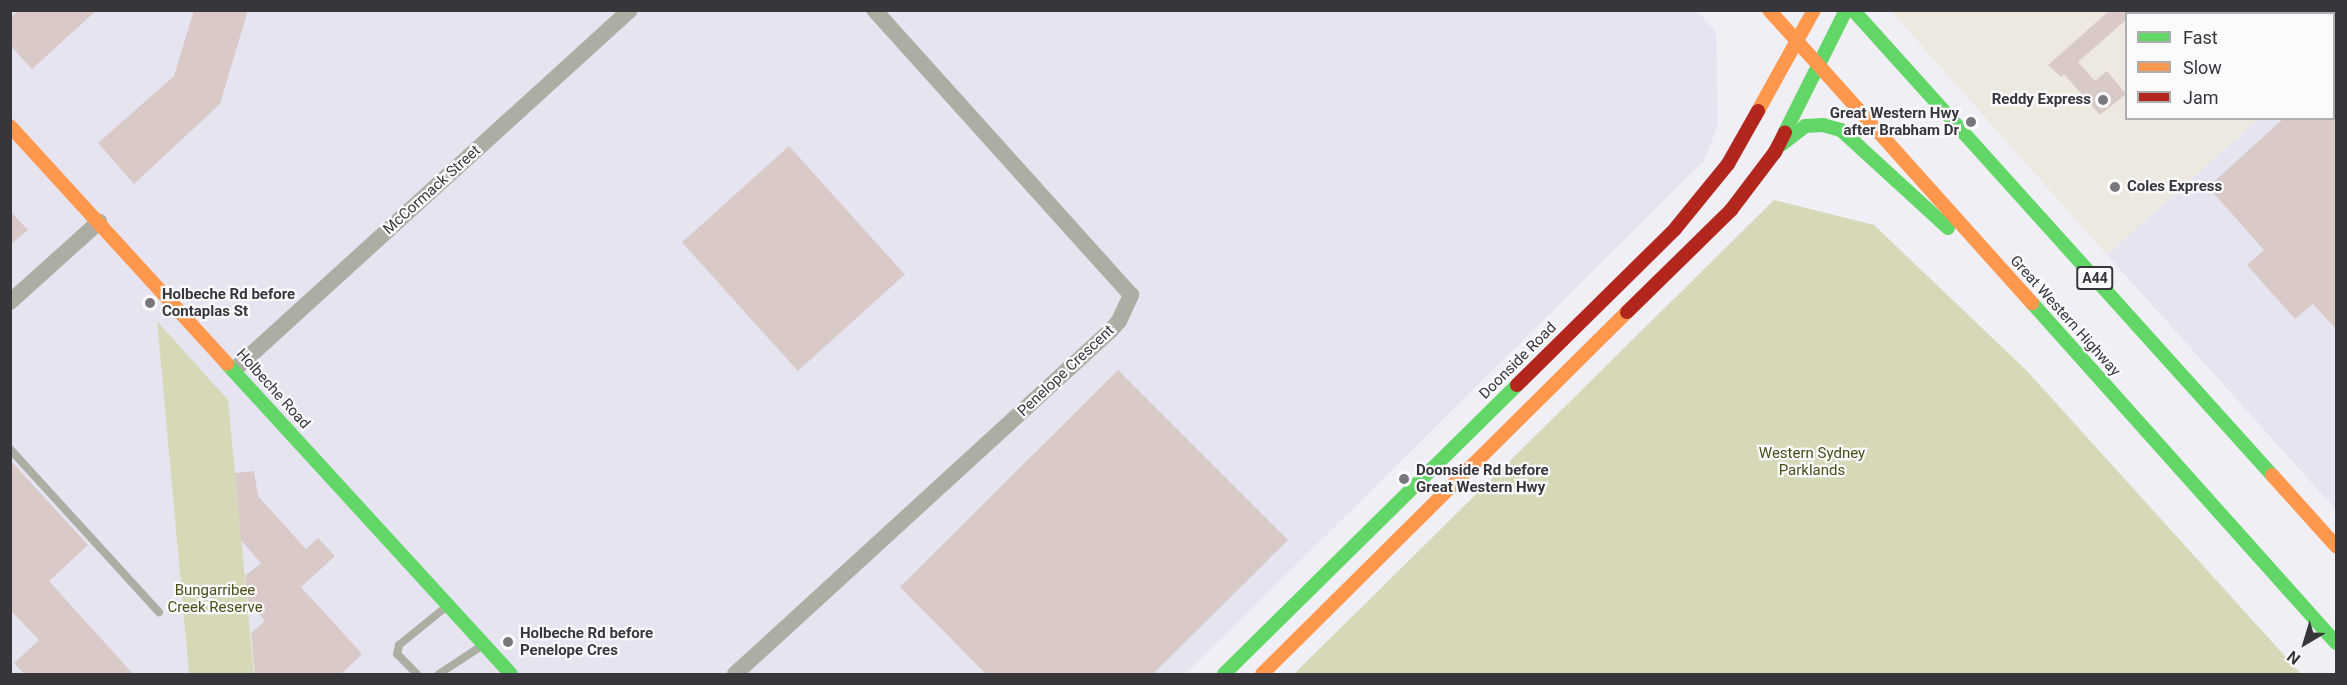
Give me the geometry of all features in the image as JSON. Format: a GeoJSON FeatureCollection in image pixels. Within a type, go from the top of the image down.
{"type":"FeatureCollection","features":[{"type":"Feature","properties":{"kind":"main road","name":"Great Western Highway"},"geometry":{"type":"LineString","coordinates":[[1769,10],[2337,643]]}},
{"type":"Feature","properties":{"kind":"main road","name":"Doonside Road"},"geometry":{"type":"LineString","coordinates":[[1224,675],[1675,229],[1728,164],[1814,10]]}},
{"type":"Feature","properties":{"kind":"main road"},"geometry":{"type":"LineString","coordinates":[[1262,675],[1731,210],[1775,152],[1846,10]]}},
{"type":"Feature","properties":{"kind":"main road","name":"A44"},"geometry":{"type":"LineString","coordinates":[[1853,10],[2337,546]]}},
{"type":"Feature","properties":{"kind":"main road"},"geometry":{"type":"LineString","coordinates":[[1775,152],[1805,126],[1823,125],[1841,130],[2022,294]]}},
{"type":"Feature","properties":{"kind":"main road","name":"Holbeche Road"},"geometry":{"type":"LineString","coordinates":[[10,126],[511,675]]}},
{"type":"Feature","properties":{"kind":"street","name":"McCormack Street"},"geometry":{"type":"LineString","coordinates":[[234,370],[630,10]]}},
{"type":"Feature","properties":{"kind":"street","name":"Penelope Crescent"},"geometry":{"type":"LineString","coordinates":[[735,675],[1110,332],[1119,321],[1131,295],[873,10]]}},
{"type":"Feature","properties":{"kind":"street"},"geometry":{"type":"LineString","coordinates":[[10,302],[99,222]]}},
{"type":"Feature","properties":{"kind":"lane"},"geometry":{"type":"LineString","coordinates":[[10,449],[159,612]]}},
{"type":"Feature","properties":{"kind":"lane"},"geometry":{"type":"LineString","coordinates":[[417,675],[397,654],[399,645],[448,605]]}},
{"type":"Feature","properties":{"kind":"lane"},"geometry":{"type":"LineString","coordinates":[[439,675],[484,645]]}},
{"type":"Feature","properties":{"kind":"shaded area"},"geometry":{"type":"Polygon","coordinates":[[[10,11],[1697,11],[1716,32],[1718,125],[1704,161],[1186,674],[254,674],[251,634],[157,322],[189,674],[11,674],[10,11]]]}},
{"type":"Feature","properties":{"kind":"shaded area","name":"Coles Express"},"geometry":{"type":"Polygon","coordinates":[[[1891,11],[2164,12],[2125,12],[2125,120],[2258,120],[2107,255],[1891,11]]]}},
{"type":"Feature","properties":{"kind":"shaded area"},"geometry":{"type":"Polygon","coordinates":[[[2336,11],[2336,510],[2107,255],[2258,120],[2335,120],[2335,12],[2164,12],[2336,11]]]}},
{"type":"Feature","properties":{"kind":"green space","name":"Western Sydney Parklands"},"geometry":{"type":"Polygon","coordinates":[[[1774,200],[1874,225],[2027,371],[2301,674],[1294,674],[1774,200]]]}},
{"type":"Feature","properties":{"kind":"green space","name":"Bungarribee Creek Reserve"},"geometry":{"type":"Polygon","coordinates":[[[157,321],[228,400],[254,674],[189,674],[157,321]]]}},
{"type":"Feature","properties":{"kind":"building"},"geometry":{"type":"Polygon","coordinates":[[[19,10],[97,10],[32,69],[10,45],[10,18],[19,10]]]}},
{"type":"Feature","properties":{"kind":"building"},"geometry":{"type":"Polygon","coordinates":[[[194,10],[248,10],[220,104],[134,184],[98,143],[174,76],[194,10]]]}},
{"type":"Feature","properties":{"kind":"building"},"geometry":{"type":"Polygon","coordinates":[[[2110,10],[2137,10],[2125,12],[2125,21],[2078,62],[2095,81],[2107,71],[2125,93],[2100,115],[2064,74],[2061,77],[2048,65],[2110,10]]]}},
{"type":"Feature","properties":{"kind":"building"},"geometry":{"type":"Polygon","coordinates":[[[2337,118],[2337,330],[2313,304],[2295,319],[2247,265],[2264,250],[2208,187],[2282,120],[2335,120],[2337,118]]]}},
{"type":"Feature","properties":{"kind":"building"},"geometry":{"type":"Polygon","coordinates":[[[789,146],[905,275],[798,371],[682,242],[789,146]]]}},
{"type":"Feature","properties":{"kind":"building"},"geometry":{"type":"Polygon","coordinates":[[[10,211],[28,230],[10,245],[10,211]]]}},
{"type":"Feature","properties":{"kind":"building"},"geometry":{"type":"Polygon","coordinates":[[[1118,370],[1288,540],[1152,675],[987,675],[900,587],[1118,370]]]}},
{"type":"Feature","properties":{"kind":"building"},"geometry":{"type":"Polygon","coordinates":[[[10,460],[88,545],[49,581],[134,675],[25,675],[14,663],[39,640],[10,610],[10,460]]]}},
{"type":"Feature","properties":{"kind":"building"},"geometry":{"type":"Polygon","coordinates":[[[254,471],[258,496],[306,549],[318,538],[335,556],[301,587],[362,654],[340,675],[255,675],[251,633],[265,621],[248,601],[245,576],[261,563],[241,540],[235,473],[254,471]]]}},
{"type":"Feature","properties":{"kind":"traffic: fast"},"geometry":{"type":"LineString","coordinates":[[1785,132],[1846,10]]}},
{"type":"Feature","properties":{"kind":"traffic: fast"},"geometry":{"type":"LineString","coordinates":[[1853,10],[2272,475]]}},
{"type":"Feature","properties":{"kind":"traffic: fast"},"geometry":{"type":"LineString","coordinates":[[1781,145],[1805,126],[1823,125],[1841,130],[1948,228]]}},
{"type":"Feature","properties":{"kind":"traffic: fast"},"geometry":{"type":"LineString","coordinates":[[2032,303],[2336,643]]}},
{"type":"Feature","properties":{"kind":"traffic: fast"},"geometry":{"type":"LineString","coordinates":[[227,364],[511,674]]}},
{"type":"Feature","properties":{"kind":"traffic: fast"},"geometry":{"type":"LineString","coordinates":[[1224,674],[1517,385]]}},
{"type":"Feature","properties":{"kind":"traffic: slow"},"geometry":{"type":"LineString","coordinates":[[1769,10],[2032,303]]}},
{"type":"Feature","properties":{"kind":"traffic: slow"},"geometry":{"type":"LineString","coordinates":[[1758,111],[1814,10]]}},
{"type":"Feature","properties":{"kind":"traffic: slow"},"geometry":{"type":"LineString","coordinates":[[10,126],[227,364]]}},
{"type":"Feature","properties":{"kind":"traffic: slow"},"geometry":{"type":"LineString","coordinates":[[1262,674],[1627,312]]}},
{"type":"Feature","properties":{"kind":"traffic: slow"},"geometry":{"type":"LineString","coordinates":[[2272,475],[2336,546]]}},
{"type":"Feature","properties":{"kind":"traffic: jam"},"geometry":{"type":"LineString","coordinates":[[1517,385],[1675,229],[1728,164],[1758,111]]}},
{"type":"Feature","properties":{"kind":"traffic: jam"},"geometry":{"type":"LineString","coordinates":[[1627,312],[1731,210],[1775,152],[1785,132]]}},
{"type":"Feature","properties":{"kind":"place","name":"Reddy Express"},"geometry":{"type":"Point","coordinates":[2103,100]}},
{"type":"Feature","properties":{"kind":"place","name":"Great Western Hwy after Brabham Dr"},"geometry":{"type":"Point","coordinates":[1971,122]}},
{"type":"Feature","properties":{"kind":"place","name":"Coles Express"},"geometry":{"type":"Point","coordinates":[2115,187]}},
{"type":"Feature","properties":{"kind":"place","name":"Holbeche Rd before Contaplas St"},"geometry":{"type":"Point","coordinates":[150,303]}},
{"type":"Feature","properties":{"kind":"place","name":"Doonside Rd before Great Western Hwy"},"geometry":{"type":"Point","coordinates":[1404,479]}},
{"type":"Feature","properties":{"kind":"place","name":"Holbeche Rd before Penelope Cres"},"geometry":{"type":"Point","coordinates":[508,642]}}]}
